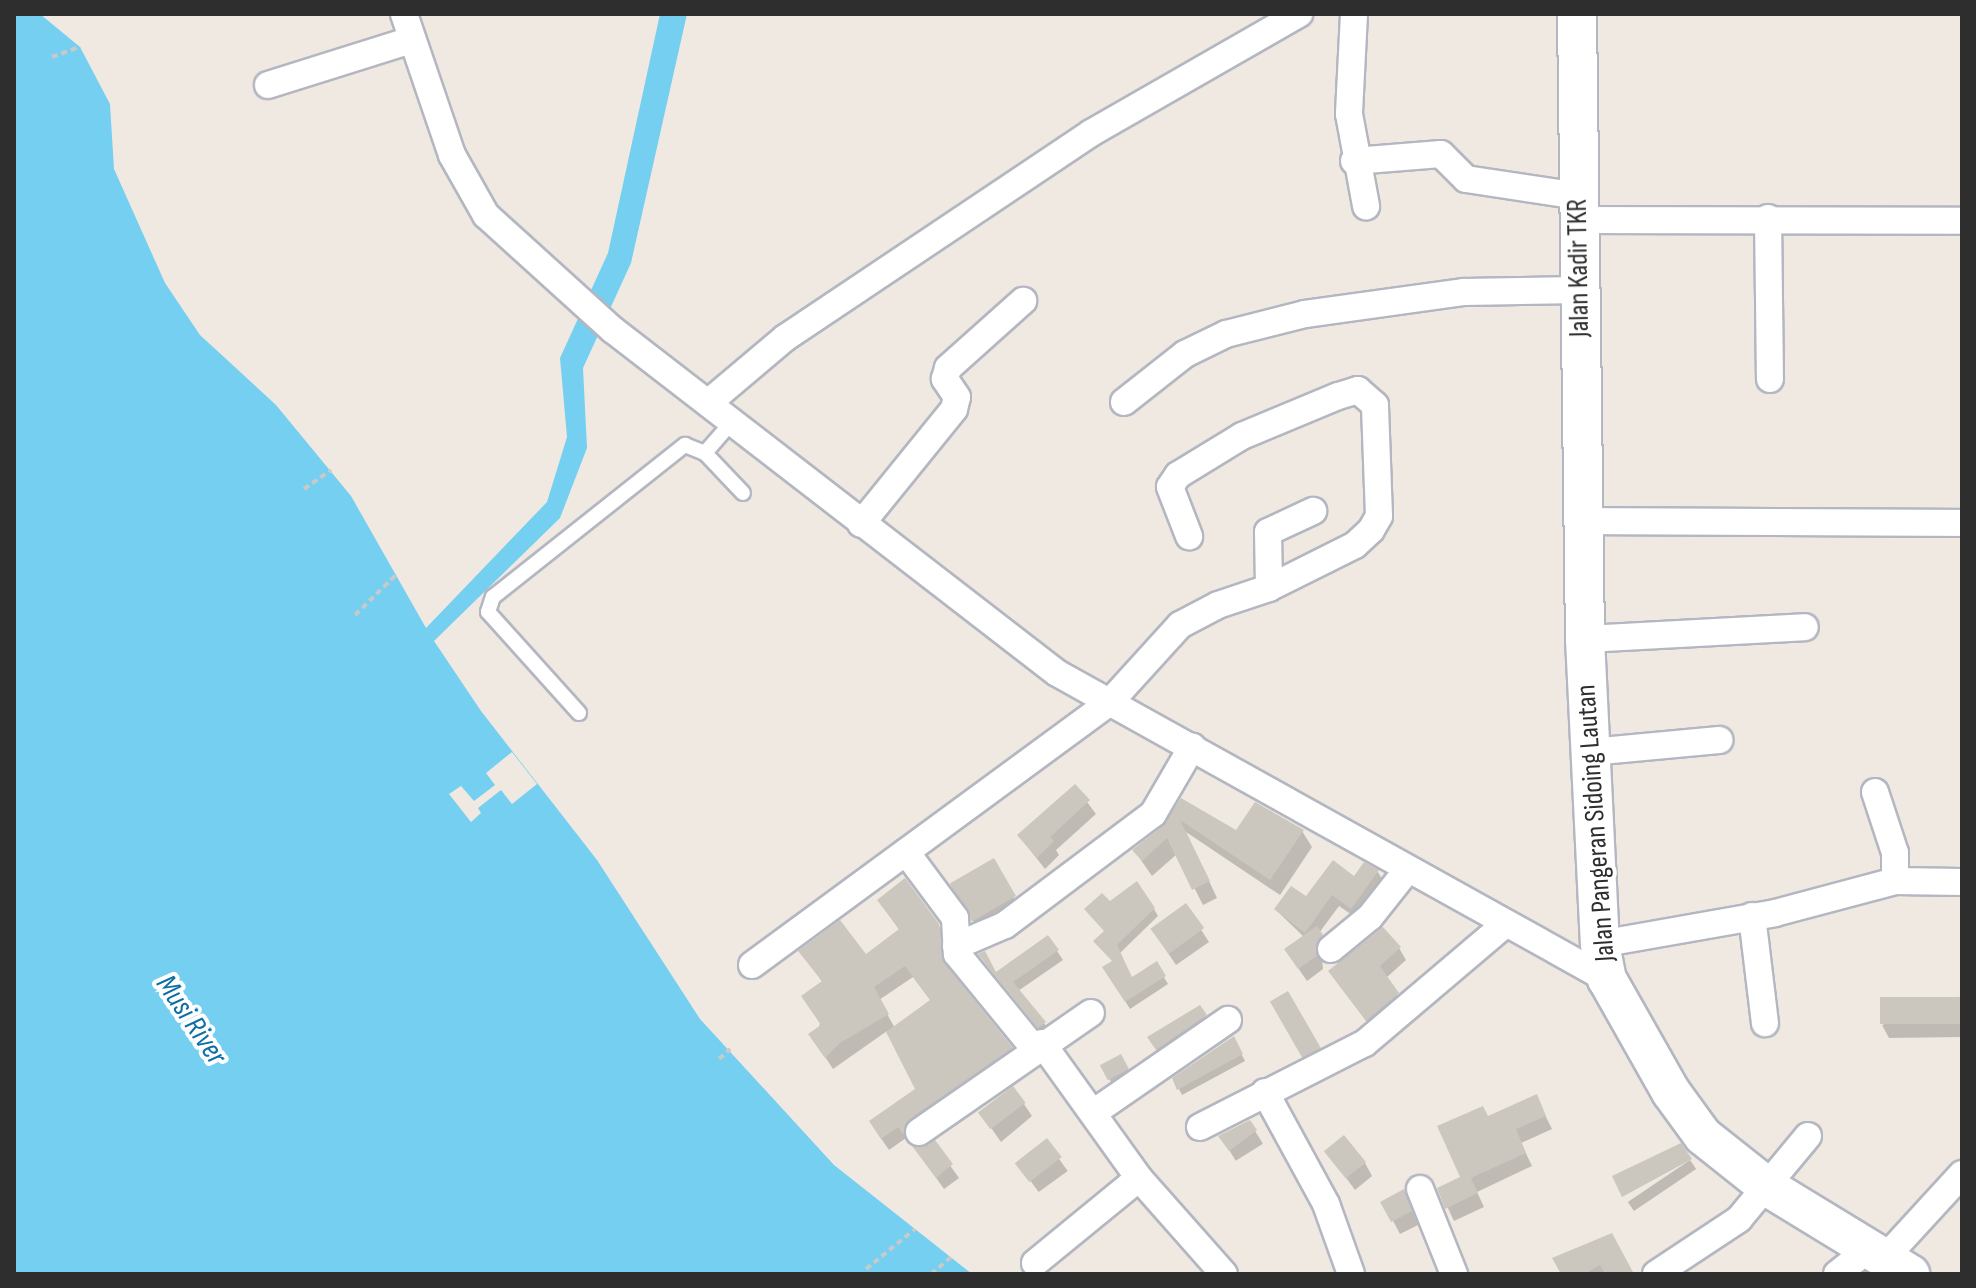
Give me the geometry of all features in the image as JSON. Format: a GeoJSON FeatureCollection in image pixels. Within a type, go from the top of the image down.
{"type":"FeatureCollection","features":[{"type":"Feature","properties":{"kind":"street"},"geometry":{"type":"LineString","coordinates":[[404,14],[452,155],[486,215],[613,330],[1057,673],[1307,810],[1504,925],[1604,962],[1752,916],[1846,897],[1895,881],[1962,882]]}},
{"type":"Feature","properties":{"kind":"street"},"geometry":{"type":"LineString","coordinates":[[708,403],[785,338],[1091,133],[1299,14]]}},
{"type":"Feature","properties":{"kind":"street"},"geometry":{"type":"LineString","coordinates":[[1354,14],[1349,114],[1354,161],[1366,206]]}},
{"type":"Feature","properties":{"kind":"street","name":"Jalan Kadir TKR"},"geometry":{"type":"LineString","coordinates":[[1577,14],[1584,521]]}},
{"type":"Feature","properties":{"kind":"street"},"geometry":{"type":"LineString","coordinates":[[268,85],[412,40]]}},
{"type":"Feature","properties":{"kind":"street"},"geometry":{"type":"LineString","coordinates":[[1354,161],[1441,154],[1466,179],[1579,208],[1768,218],[1962,221]]}},
{"type":"Feature","properties":{"kind":"street"},"geometry":{"type":"LineString","coordinates":[[1768,218],[1770,379]]}},
{"type":"Feature","properties":{"kind":"street"},"geometry":{"type":"LineString","coordinates":[[1124,402],[1185,354],[1226,334],[1305,314],[1464,292],[1579,290]]}},
{"type":"Feature","properties":{"kind":"street"},"geometry":{"type":"LineString","coordinates":[[861,524],[954,409],[957,397],[945,379],[948,368],[1023,301]]}},
{"type":"Feature","properties":{"kind":"street"},"geometry":{"type":"LineString","coordinates":[[752,965],[1110,702],[1180,625],[1218,605],[1269,588],[1355,545],[1379,516],[1375,405],[1358,390],[1338,396],[1242,436],[1178,475],[1170,487],[1189,536]]}},
{"type":"Feature","properties":{"kind":"street"},"geometry":{"type":"LineString","coordinates":[[1269,588],[1268,532],[1313,511]]}},
{"type":"Feature","properties":{"kind":"street"},"geometry":{"type":"LineString","coordinates":[[1584,521],[1962,523]]}},
{"type":"Feature","properties":{"kind":"street","name":"Jalan Pangeran Sidoing Lautan"},"geometry":{"type":"LineString","coordinates":[[1584,521],[1590,752],[1604,962],[1644,1047],[1703,1136],[1766,1186],[1888,1260]]}},
{"type":"Feature","properties":{"kind":"street"},"geometry":{"type":"LineString","coordinates":[[1585,639],[1805,627]]}},
{"type":"Feature","properties":{"kind":"street"},"geometry":{"type":"LineString","coordinates":[[1590,752],[1719,740]]}},
{"type":"Feature","properties":{"kind":"street"},"geometry":{"type":"LineString","coordinates":[[956,946],[1005,925],[1153,814],[1192,747]]}},
{"type":"Feature","properties":{"kind":"street"},"geometry":{"type":"LineString","coordinates":[[1875,792],[1895,853],[1895,881]]}},
{"type":"Feature","properties":{"kind":"street"},"geometry":{"type":"LineString","coordinates":[[906,852],[955,918],[957,954],[1093,1113],[1139,1178],[1224,1274]]}},
{"type":"Feature","properties":{"kind":"street"},"geometry":{"type":"LineString","coordinates":[[1331,949],[1370,917],[1408,869]]}},
{"type":"Feature","properties":{"kind":"street"},"geometry":{"type":"LineString","coordinates":[[1752,916],[1765,1023]]}},
{"type":"Feature","properties":{"kind":"street"},"geometry":{"type":"LineString","coordinates":[[1200,1127],[1365,1043],[1504,925]]}},
{"type":"Feature","properties":{"kind":"street"},"geometry":{"type":"LineString","coordinates":[[919,1132],[1038,1046],[1091,1013]]}},
{"type":"Feature","properties":{"kind":"street"},"geometry":{"type":"LineString","coordinates":[[1093,1113],[1228,1020]]}},
{"type":"Feature","properties":{"kind":"street"},"geometry":{"type":"LineString","coordinates":[[1278,1087],[1351,1274]]}},
{"type":"Feature","properties":{"kind":"street"},"geometry":{"type":"LineString","coordinates":[[1656,1274],[1739,1219],[1808,1136]]}},
{"type":"Feature","properties":{"kind":"street"},"geometry":{"type":"LineString","coordinates":[[1837,1274],[1888,1260],[1962,1174]]}},
{"type":"Feature","properties":{"kind":"street"},"geometry":{"type":"LineString","coordinates":[[1035,1263],[1139,1178]]}},
{"type":"Feature","properties":{"kind":"street"},"geometry":{"type":"LineString","coordinates":[[1420,1189],[1446,1271]]}},
{"type":"Feature","properties":{"kind":"lane"},"geometry":{"type":"LineString","coordinates":[[705,453],[731,423]]}},
{"type":"Feature","properties":{"kind":"lane"},"geometry":{"type":"LineString","coordinates":[[579,713],[488,612],[493,597],[685,445],[705,453],[743,493]]}},
{"type":"Feature","properties":{"kind":"path"},"geometry":{"type":"LineString","coordinates":[[52,57],[80,47]]}},
{"type":"Feature","properties":{"kind":"path"},"geometry":{"type":"LineString","coordinates":[[304,489],[331,470]]}},
{"type":"Feature","properties":{"kind":"path"},"geometry":{"type":"LineString","coordinates":[[355,615],[396,575]]}},
{"type":"Feature","properties":{"kind":"path"},"geometry":{"type":"LineString","coordinates":[[719,1059],[730,1049]]}},
{"type":"Feature","properties":{"kind":"path"},"geometry":{"type":"LineString","coordinates":[[866,1269],[915,1229]]}},
{"type":"Feature","properties":{"kind":"path"},"geometry":{"type":"LineString","coordinates":[[931,1274],[951,1257]]}},
{"type":"Feature","properties":{"kind":"water","name":"Musi River"},"geometry":{"type":"Polygon","coordinates":[[[14,14],[40,14],[80,47],[110,104],[114,169],[165,283],[200,335],[276,405],[351,496],[426,628],[547,502],[567,437],[560,358],[608,253],[660,14],[687,14],[631,263],[583,368],[587,448],[560,518],[434,641],[481,711],[597,860],[700,1019],[834,1165],[972,1274],[14,1274],[14,14]]]}},
{"type":"Feature","properties":{"kind":"pier"},"geometry":{"type":"Polygon","coordinates":[[[512,752],[537,784],[512,804],[501,790],[478,808],[481,813],[471,822],[449,794],[461,786],[474,801],[495,785],[486,773],[512,752]]]}},
{"type":"Feature","properties":{"kind":"building"},"geometry":{"type":"Polygon","coordinates":[[[1075,784],[1090,800],[1050,837],[1054,841],[1037,858],[1017,835],[1075,784]]]}},
{"type":"Feature","properties":{"kind":"building"},"geometry":{"type":"Polygon","coordinates":[[[1181,798],[1236,830],[1255,802],[1304,830],[1270,880],[1180,820],[1210,881],[1192,890],[1167,838],[1142,861],[1132,850],[1163,826],[1181,798]]]}},
{"type":"Feature","properties":{"kind":"building"},"geometry":{"type":"Polygon","coordinates":[[[994,858],[1016,896],[972,922],[950,884],[994,858]]]}},
{"type":"Feature","properties":{"kind":"building"},"geometry":{"type":"Polygon","coordinates":[[[1333,860],[1354,876],[1364,862],[1379,870],[1351,909],[1332,895],[1305,933],[1274,909],[1291,886],[1306,896],[1333,860]]]}},
{"type":"Feature","properties":{"kind":"building"},"geometry":{"type":"Polygon","coordinates":[[[905,878],[939,924],[945,964],[1013,1048],[910,1119],[903,1134],[898,1127],[881,1139],[869,1121],[915,1089],[886,1032],[930,1000],[905,966],[874,987],[889,1014],[840,1043],[825,1058],[808,1034],[821,1025],[801,996],[822,981],[798,951],[840,920],[866,954],[899,929],[877,900],[905,878]]]}},
{"type":"Feature","properties":{"kind":"building"},"geometry":{"type":"Polygon","coordinates":[[[1137,881],[1155,908],[1117,945],[1132,977],[1157,961],[1166,976],[1125,1002],[1102,967],[1112,961],[1093,941],[1104,931],[1084,909],[1102,893],[1110,901],[1137,881]]]}},
{"type":"Feature","properties":{"kind":"building"},"geometry":{"type":"Polygon","coordinates":[[[1186,903],[1204,928],[1169,954],[1150,929],[1186,903]]]}},
{"type":"Feature","properties":{"kind":"building"},"geometry":{"type":"Polygon","coordinates":[[[1317,926],[1323,935],[1316,944],[1317,956],[1298,969],[1284,949],[1317,926]]]}},
{"type":"Feature","properties":{"kind":"building"},"geometry":{"type":"Polygon","coordinates":[[[1383,927],[1401,947],[1380,966],[1399,993],[1366,1021],[1328,971],[1383,927]]]}},
{"type":"Feature","properties":{"kind":"building"},"geometry":{"type":"Polygon","coordinates":[[[1048,935],[1059,950],[1013,982],[1046,1022],[1038,1028],[978,954],[985,951],[996,972],[1048,935]]]}},
{"type":"Feature","properties":{"kind":"building"},"geometry":{"type":"Polygon","coordinates":[[[1288,991],[1321,1048],[1303,1059],[1270,1002],[1288,991]]]}},
{"type":"Feature","properties":{"kind":"building"},"geometry":{"type":"Polygon","coordinates":[[[1880,997],[1962,997],[1962,1024],[1880,1024],[1880,997]]]}},
{"type":"Feature","properties":{"kind":"building"},"geometry":{"type":"Polygon","coordinates":[[[1200,1005],[1207,1015],[1156,1050],[1147,1037],[1200,1005]]]}},
{"type":"Feature","properties":{"kind":"building"},"geometry":{"type":"Polygon","coordinates":[[[1234,1036],[1243,1054],[1177,1090],[1172,1078],[1234,1036]]]}},
{"type":"Feature","properties":{"kind":"building"},"geometry":{"type":"Polygon","coordinates":[[[1121,1054],[1129,1069],[1108,1080],[1100,1065],[1121,1054]]]}},
{"type":"Feature","properties":{"kind":"building"},"geometry":{"type":"Polygon","coordinates":[[[1013,1086],[1026,1103],[990,1129],[978,1112],[1013,1086]]]}},
{"type":"Feature","properties":{"kind":"building"},"geometry":{"type":"Polygon","coordinates":[[[1537,1094],[1546,1116],[1516,1129],[1526,1153],[1471,1178],[1478,1193],[1445,1209],[1437,1188],[1460,1177],[1437,1126],[1483,1106],[1488,1116],[1537,1094]]]}},
{"type":"Feature","properties":{"kind":"building"},"geometry":{"type":"Polygon","coordinates":[[[1250,1120],[1257,1130],[1229,1151],[1218,1136],[1250,1120]]]}},
{"type":"Feature","properties":{"kind":"building"},"geometry":{"type":"Polygon","coordinates":[[[1344,1135],[1366,1162],[1346,1179],[1324,1151],[1344,1135]]]}},
{"type":"Feature","properties":{"kind":"building"},"geometry":{"type":"Polygon","coordinates":[[[1047,1138],[1062,1157],[1029,1182],[1015,1163],[1047,1138]]]}},
{"type":"Feature","properties":{"kind":"building"},"geometry":{"type":"Polygon","coordinates":[[[935,1140],[953,1164],[936,1178],[912,1146],[935,1140]]]}},
{"type":"Feature","properties":{"kind":"building"},"geometry":{"type":"Polygon","coordinates":[[[1681,1143],[1692,1159],[1622,1197],[1612,1176],[1681,1143]]]}},
{"type":"Feature","properties":{"kind":"building"},"geometry":{"type":"Polygon","coordinates":[[[1404,1189],[1412,1211],[1391,1222],[1380,1202],[1404,1189]]]}},
{"type":"Feature","properties":{"kind":"building"},"geometry":{"type":"Polygon","coordinates":[[[1612,1233],[1634,1274],[1605,1274],[1600,1265],[1585,1274],[1561,1274],[1552,1258],[1612,1233]]]}}]}
